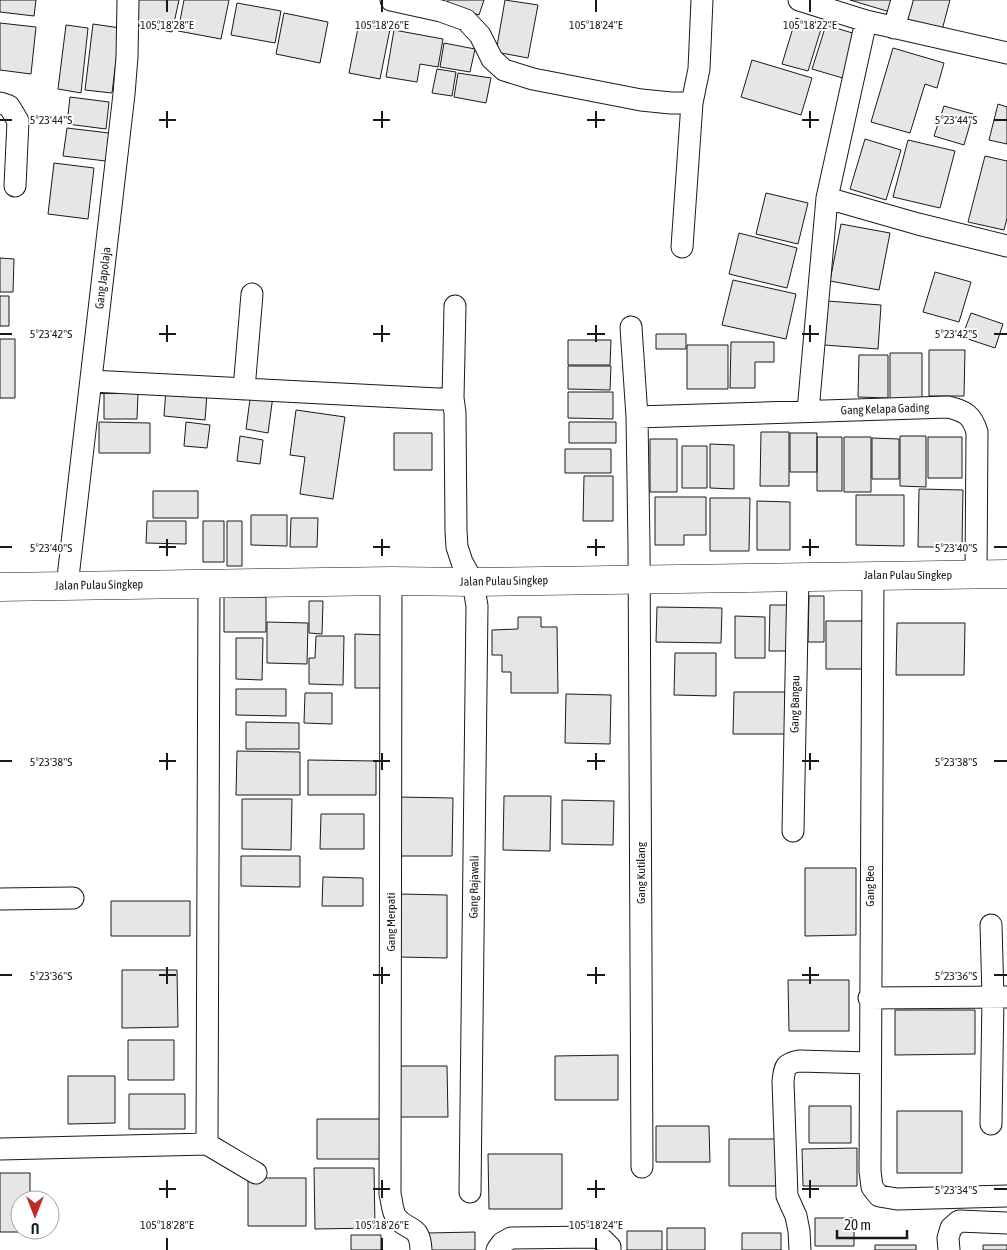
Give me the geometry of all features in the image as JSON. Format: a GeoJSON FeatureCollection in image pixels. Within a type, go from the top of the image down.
{"type":"FeatureCollection","features":[{"type":"Feature","properties":{"kind":"street","name":"Gang Japolaja"},"geometry":{"type":"LineString","coordinates":[[67,586],[124,94],[128,0]]}},
{"type":"Feature","properties":{"kind":"street"},"geometry":{"type":"LineString","coordinates":[[391,0],[441,11],[466,20],[480,35],[492,59],[504,70],[533,79],[641,100],[692,103]]}},
{"type":"Feature","properties":{"kind":"street"},"geometry":{"type":"LineString","coordinates":[[682,247],[692,103],[699,69],[702,0]]}},
{"type":"Feature","properties":{"kind":"street"},"geometry":{"type":"LineString","coordinates":[[799,0],[866,21],[1007,53]]}},
{"type":"Feature","properties":{"kind":"street"},"geometry":{"type":"LineString","coordinates":[[894,28],[902,0]]}},
{"type":"Feature","properties":{"kind":"street"},"geometry":{"type":"LineString","coordinates":[[808,411],[827,198],[866,21]]}},
{"type":"Feature","properties":{"kind":"street"},"geometry":{"type":"LineString","coordinates":[[0,103],[9,106],[18,121],[15,186]]}},
{"type":"Feature","properties":{"kind":"street"},"geometry":{"type":"LineString","coordinates":[[827,198],[918,224],[1007,246]]}},
{"type":"Feature","properties":{"kind":"street"},"geometry":{"type":"LineString","coordinates":[[244,389],[252,294]]}},
{"type":"Feature","properties":{"kind":"street","name":"Gang Rajawali"},"geometry":{"type":"LineString","coordinates":[[455,306],[453,398],[455,413],[457,547],[462,562],[473,582],[477,606],[470,1192]]}},
{"type":"Feature","properties":{"kind":"street","name":"Gang Kutilang"},"geometry":{"type":"LineString","coordinates":[[631,327],[637,417],[640,579],[642,1167]]}},
{"type":"Feature","properties":{"kind":"street"},"geometry":{"type":"LineString","coordinates":[[91,380],[438,399],[453,398]]}},
{"type":"Feature","properties":{"kind":"street","name":"Gang Kelapa Gading"},"geometry":{"type":"LineString","coordinates":[[637,417],[948,407],[960,410],[973,420],[977,432],[976,575]]}},
{"type":"Feature","properties":{"kind":"street","name":"Jalan Pulau Singkep"},"geometry":{"type":"LineString","coordinates":[[0,587],[1007,574]]}},
{"type":"Feature","properties":{"kind":"street","name":"Gang Beo"},"geometry":{"type":"LineString","coordinates":[[872,575],[870,998],[870,1171],[872,1187],[879,1196],[897,1199],[1007,1196]]}},
{"type":"Feature","properties":{"kind":"street","name":"Gang Bangau"},"geometry":{"type":"LineString","coordinates":[[793,831],[798,576]]}},
{"type":"Feature","properties":{"kind":"street","name":"Gang Merpati"},"geometry":{"type":"LineString","coordinates":[[391,581],[390,1194],[394,1212],[398,1219],[418,1234],[420,1250]]}},
{"type":"Feature","properties":{"kind":"street"},"geometry":{"type":"LineString","coordinates":[[207,1144],[209,583]]}},
{"type":"Feature","properties":{"kind":"street"},"geometry":{"type":"LineString","coordinates":[[0,899],[73,898]]}},
{"type":"Feature","properties":{"kind":"street"},"geometry":{"type":"LineString","coordinates":[[991,925],[1000,997],[991,1124]]}},
{"type":"Feature","properties":{"kind":"street"},"geometry":{"type":"LineString","coordinates":[[870,998],[1000,997]]}},
{"type":"Feature","properties":{"kind":"street"},"geometry":{"type":"LineString","coordinates":[[800,1250],[796,1216],[787,1196],[783,1081],[785,1068],[790,1063],[799,1061],[870,1063]]}},
{"type":"Feature","properties":{"kind":"street"},"geometry":{"type":"LineString","coordinates":[[0,1149],[207,1144],[256,1172]]}},
{"type":"Feature","properties":{"kind":"street"},"geometry":{"type":"LineString","coordinates":[[948,1250],[948,1238],[951,1228],[959,1221],[1007,1223]]}},
{"type":"Feature","properties":{"kind":"street"},"geometry":{"type":"LineString","coordinates":[[497,1250],[502,1243],[511,1238],[595,1237],[603,1240],[610,1247],[610,1250]]}},
{"type":"Feature","properties":{"kind":"building"},"geometry":{"type":"Polygon","coordinates":[[[0,0],[36,0],[34,16],[0,12],[0,0]]]}},
{"type":"Feature","properties":{"kind":"building"},"geometry":{"type":"Polygon","coordinates":[[[135,0],[179,0],[172,32],[130,24],[135,0]]]}},
{"type":"Feature","properties":{"kind":"building"},"geometry":{"type":"Polygon","coordinates":[[[184,0],[229,0],[221,39],[178,31],[184,0]]]}},
{"type":"Feature","properties":{"kind":"building"},"geometry":{"type":"Polygon","coordinates":[[[448,0],[484,0],[479,15],[447,4],[448,0]]]}},
{"type":"Feature","properties":{"kind":"building"},"geometry":{"type":"Polygon","coordinates":[[[505,0],[538,5],[528,58],[496,52],[505,0]]]}},
{"type":"Feature","properties":{"kind":"building"},"geometry":{"type":"Polygon","coordinates":[[[850,0],[894,0],[890,12],[850,0]]]}},
{"type":"Feature","properties":{"kind":"building"},"geometry":{"type":"Polygon","coordinates":[[[912,0],[950,0],[942,30],[907,21],[912,0]]]}},
{"type":"Feature","properties":{"kind":"building"},"geometry":{"type":"Polygon","coordinates":[[[237,3],[281,11],[275,43],[231,35],[237,3]]]}},
{"type":"Feature","properties":{"kind":"building"},"geometry":{"type":"Polygon","coordinates":[[[284,13],[328,22],[320,63],[276,54],[284,13]]]}},
{"type":"Feature","properties":{"kind":"building"},"geometry":{"type":"Polygon","coordinates":[[[796,18],[822,26],[808,71],[782,64],[796,18]]]}},
{"type":"Feature","properties":{"kind":"building"},"geometry":{"type":"Polygon","coordinates":[[[0,23],[36,27],[31,74],[0,70],[0,23]]]}},
{"type":"Feature","properties":{"kind":"building"},"geometry":{"type":"Polygon","coordinates":[[[359,23],[390,29],[380,79],[349,73],[359,23]]]}},
{"type":"Feature","properties":{"kind":"building"},"geometry":{"type":"Polygon","coordinates":[[[93,24],[120,28],[112,93],[85,90],[93,24]]]}},
{"type":"Feature","properties":{"kind":"building"},"geometry":{"type":"Polygon","coordinates":[[[66,25],[88,28],[81,93],[58,89],[66,25]]]}},
{"type":"Feature","properties":{"kind":"building"},"geometry":{"type":"Polygon","coordinates":[[[826,25],[859,35],[846,79],[812,69],[826,25]]]}},
{"type":"Feature","properties":{"kind":"building"},"geometry":{"type":"Polygon","coordinates":[[[394,30],[443,39],[438,67],[420,64],[417,82],[386,77],[394,30]]]}},
{"type":"Feature","properties":{"kind":"building"},"geometry":{"type":"Polygon","coordinates":[[[444,43],[475,49],[470,72],[440,67],[444,43]]]}},
{"type":"Feature","properties":{"kind":"building"},"geometry":{"type":"Polygon","coordinates":[[[893,48],[944,63],[937,88],[925,84],[910,133],[871,122],[893,48]]]}},
{"type":"Feature","properties":{"kind":"building"},"geometry":{"type":"Polygon","coordinates":[[[752,60],[812,78],[801,115],[741,97],[752,60]]]}},
{"type":"Feature","properties":{"kind":"building"},"geometry":{"type":"Polygon","coordinates":[[[437,69],[456,72],[452,96],[432,93],[437,69]]]}},
{"type":"Feature","properties":{"kind":"building"},"geometry":{"type":"Polygon","coordinates":[[[458,73],[491,78],[486,103],[454,97],[458,73]]]}},
{"type":"Feature","properties":{"kind":"building"},"geometry":{"type":"Polygon","coordinates":[[[70,97],[109,102],[106,129],[67,124],[70,97]]]}},
{"type":"Feature","properties":{"kind":"building"},"geometry":{"type":"Polygon","coordinates":[[[998,104],[1007,107],[1007,144],[989,140],[998,104]]]}},
{"type":"Feature","properties":{"kind":"building"},"geometry":{"type":"Polygon","coordinates":[[[944,106],[973,114],[964,145],[934,136],[944,106]]]}},
{"type":"Feature","properties":{"kind":"building"},"geometry":{"type":"Polygon","coordinates":[[[67,128],[109,133],[106,161],[63,156],[67,128]]]}},
{"type":"Feature","properties":{"kind":"building"},"geometry":{"type":"Polygon","coordinates":[[[865,139],[901,150],[886,200],[850,189],[865,139]]]}},
{"type":"Feature","properties":{"kind":"building"},"geometry":{"type":"Polygon","coordinates":[[[908,140],[955,151],[940,208],[893,197],[908,140]]]}},
{"type":"Feature","properties":{"kind":"building"},"geometry":{"type":"Polygon","coordinates":[[[985,156],[1007,161],[1007,218],[1004,230],[968,222],[985,156]]]}},
{"type":"Feature","properties":{"kind":"building"},"geometry":{"type":"Polygon","coordinates":[[[54,163],[94,168],[88,219],[48,214],[54,163]]]}},
{"type":"Feature","properties":{"kind":"building"},"geometry":{"type":"Polygon","coordinates":[[[766,193],[808,203],[798,244],[756,234],[766,193]]]}},
{"type":"Feature","properties":{"kind":"building"},"geometry":{"type":"Polygon","coordinates":[[[841,224],[890,233],[879,290],[830,281],[841,224]]]}},
{"type":"Feature","properties":{"kind":"building"},"geometry":{"type":"Polygon","coordinates":[[[739,233],[797,248],[787,288],[729,274],[739,233]]]}},
{"type":"Feature","properties":{"kind":"building"},"geometry":{"type":"Polygon","coordinates":[[[0,258],[14,259],[13,292],[0,292],[0,258]]]}},
{"type":"Feature","properties":{"kind":"building"},"geometry":{"type":"Polygon","coordinates":[[[935,272],[971,282],[959,322],[923,312],[935,272]]]}},
{"type":"Feature","properties":{"kind":"building"},"geometry":{"type":"Polygon","coordinates":[[[733,280],[796,294],[786,339],[722,325],[733,280]]]}},
{"type":"Feature","properties":{"kind":"building"},"geometry":{"type":"Polygon","coordinates":[[[0,296],[9,296],[9,326],[0,326],[0,296]]]}},
{"type":"Feature","properties":{"kind":"building"},"geometry":{"type":"Polygon","coordinates":[[[827,301],[881,305],[878,349],[824,345],[827,301]]]}},
{"type":"Feature","properties":{"kind":"building"},"geometry":{"type":"Polygon","coordinates":[[[971,313],[1003,324],[995,348],[962,337],[971,313]]]}},
{"type":"Feature","properties":{"kind":"building"},"geometry":{"type":"Polygon","coordinates":[[[656,334],[686,334],[686,349],[656,349],[656,334]]]}},
{"type":"Feature","properties":{"kind":"building"},"geometry":{"type":"Polygon","coordinates":[[[0,339],[15,339],[15,398],[0,398],[0,339]]]}},
{"type":"Feature","properties":{"kind":"building"},"geometry":{"type":"Polygon","coordinates":[[[568,340],[611,340],[610,365],[568,365],[568,340]]]}},
{"type":"Feature","properties":{"kind":"building"},"geometry":{"type":"Polygon","coordinates":[[[731,342],[774,342],[774,362],[755,362],[755,388],[730,388],[731,342]]]}},
{"type":"Feature","properties":{"kind":"building"},"geometry":{"type":"Polygon","coordinates":[[[687,345],[728,345],[728,389],[687,389],[687,345]]]}},
{"type":"Feature","properties":{"kind":"building"},"geometry":{"type":"Polygon","coordinates":[[[929,350],[965,350],[964,396],[929,396],[929,350]]]}},
{"type":"Feature","properties":{"kind":"building"},"geometry":{"type":"Polygon","coordinates":[[[890,353],[922,353],[922,399],[890,399],[890,353]]]}},
{"type":"Feature","properties":{"kind":"building"},"geometry":{"type":"Polygon","coordinates":[[[859,355],[888,355],[888,398],[858,397],[859,355]]]}},
{"type":"Feature","properties":{"kind":"building"},"geometry":{"type":"Polygon","coordinates":[[[568,366],[611,366],[610,390],[568,389],[568,366]]]}},
{"type":"Feature","properties":{"kind":"building"},"geometry":{"type":"Polygon","coordinates":[[[166,389],[207,394],[205,420],[164,416],[166,389]]]}},
{"type":"Feature","properties":{"kind":"building"},"geometry":{"type":"Polygon","coordinates":[[[251,392],[273,396],[268,433],[246,429],[251,392]]]}},
{"type":"Feature","properties":{"kind":"building"},"geometry":{"type":"Polygon","coordinates":[[[568,392],[613,392],[613,419],[568,418],[568,392]]]}},
{"type":"Feature","properties":{"kind":"building"},"geometry":{"type":"Polygon","coordinates":[[[104,393],[138,393],[137,419],[104,419],[104,393]]]}},
{"type":"Feature","properties":{"kind":"building"},"geometry":{"type":"Polygon","coordinates":[[[296,410],[345,417],[333,499],[300,494],[305,457],[290,455],[296,410]]]}},
{"type":"Feature","properties":{"kind":"building"},"geometry":{"type":"Polygon","coordinates":[[[99,422],[150,423],[150,453],[99,453],[99,422]]]}},
{"type":"Feature","properties":{"kind":"building"},"geometry":{"type":"Polygon","coordinates":[[[186,422],[210,425],[207,448],[184,446],[186,422]]]}},
{"type":"Feature","properties":{"kind":"building"},"geometry":{"type":"Polygon","coordinates":[[[569,422],[616,422],[616,443],[569,443],[569,422]]]}},
{"type":"Feature","properties":{"kind":"building"},"geometry":{"type":"Polygon","coordinates":[[[761,432],[789,432],[789,486],[760,486],[761,432]]]}},
{"type":"Feature","properties":{"kind":"building"},"geometry":{"type":"Polygon","coordinates":[[[394,433],[432,433],[432,470],[394,470],[394,433]]]}},
{"type":"Feature","properties":{"kind":"building"},"geometry":{"type":"Polygon","coordinates":[[[790,433],[817,433],[817,472],[790,472],[790,433]]]}},
{"type":"Feature","properties":{"kind":"building"},"geometry":{"type":"Polygon","coordinates":[[[240,436],[263,440],[260,464],[237,461],[240,436]]]}},
{"type":"Feature","properties":{"kind":"building"},"geometry":{"type":"Polygon","coordinates":[[[900,436],[926,436],[926,487],[900,486],[900,436]]]}},
{"type":"Feature","properties":{"kind":"building"},"geometry":{"type":"Polygon","coordinates":[[[817,437],[842,437],[842,491],[817,491],[817,437]]]}},
{"type":"Feature","properties":{"kind":"building"},"geometry":{"type":"Polygon","coordinates":[[[844,437],[871,437],[871,492],[844,492],[844,437]]]}},
{"type":"Feature","properties":{"kind":"building"},"geometry":{"type":"Polygon","coordinates":[[[928,437],[962,437],[962,478],[928,478],[928,437]]]}},
{"type":"Feature","properties":{"kind":"building"},"geometry":{"type":"Polygon","coordinates":[[[872,438],[899,439],[899,479],[872,479],[872,438]]]}},
{"type":"Feature","properties":{"kind":"building"},"geometry":{"type":"Polygon","coordinates":[[[650,439],[677,439],[677,492],[650,492],[650,439]]]}},
{"type":"Feature","properties":{"kind":"building"},"geometry":{"type":"Polygon","coordinates":[[[710,444],[734,445],[734,489],[710,488],[710,444]]]}},
{"type":"Feature","properties":{"kind":"building"},"geometry":{"type":"Polygon","coordinates":[[[682,446],[707,446],[707,488],[682,488],[682,446]]]}},
{"type":"Feature","properties":{"kind":"building"},"geometry":{"type":"Polygon","coordinates":[[[565,449],[611,449],[611,473],[565,473],[565,449]]]}},
{"type":"Feature","properties":{"kind":"building"},"geometry":{"type":"Polygon","coordinates":[[[584,476],[613,476],[613,521],[583,521],[584,476]]]}},
{"type":"Feature","properties":{"kind":"building"},"geometry":{"type":"Polygon","coordinates":[[[919,489],[963,490],[962,547],[918,547],[919,489]]]}},
{"type":"Feature","properties":{"kind":"building"},"geometry":{"type":"Polygon","coordinates":[[[153,491],[198,491],[198,518],[153,518],[153,491]]]}},
{"type":"Feature","properties":{"kind":"building"},"geometry":{"type":"Polygon","coordinates":[[[856,495],[904,495],[904,546],[856,545],[856,495]]]}},
{"type":"Feature","properties":{"kind":"building"},"geometry":{"type":"Polygon","coordinates":[[[655,497],[706,497],[706,535],[684,535],[684,545],[655,545],[655,497]]]}},
{"type":"Feature","properties":{"kind":"building"},"geometry":{"type":"Polygon","coordinates":[[[710,498],[750,498],[749,551],[710,551],[710,498]]]}},
{"type":"Feature","properties":{"kind":"building"},"geometry":{"type":"Polygon","coordinates":[[[757,501],[790,502],[790,550],[757,550],[757,501]]]}},
{"type":"Feature","properties":{"kind":"building"},"geometry":{"type":"Polygon","coordinates":[[[251,515],[287,515],[287,546],[251,545],[251,515]]]}},
{"type":"Feature","properties":{"kind":"building"},"geometry":{"type":"Polygon","coordinates":[[[291,518],[318,518],[317,547],[290,547],[291,518]]]}},
{"type":"Feature","properties":{"kind":"building"},"geometry":{"type":"Polygon","coordinates":[[[147,521],[186,521],[186,544],[146,543],[147,521]]]}},
{"type":"Feature","properties":{"kind":"building"},"geometry":{"type":"Polygon","coordinates":[[[203,521],[224,521],[224,562],[203,562],[203,521]]]}},
{"type":"Feature","properties":{"kind":"building"},"geometry":{"type":"Polygon","coordinates":[[[227,521],[242,521],[242,566],[227,566],[227,521]]]}},
{"type":"Feature","properties":{"kind":"building"},"geometry":{"type":"Polygon","coordinates":[[[809,596],[824,596],[824,642],[808,642],[809,596]]]}},
{"type":"Feature","properties":{"kind":"building"},"geometry":{"type":"Polygon","coordinates":[[[224,597],[266,597],[266,632],[224,632],[224,597]]]}},
{"type":"Feature","properties":{"kind":"building"},"geometry":{"type":"Polygon","coordinates":[[[309,601],[323,601],[322,634],[309,633],[309,601]]]}},
{"type":"Feature","properties":{"kind":"building"},"geometry":{"type":"Polygon","coordinates":[[[770,605],[794,605],[794,651],[769,651],[770,605]]]}},
{"type":"Feature","properties":{"kind":"building"},"geometry":{"type":"Polygon","coordinates":[[[657,607],[722,608],[721,643],[656,642],[657,607]]]}},
{"type":"Feature","properties":{"kind":"building"},"geometry":{"type":"Polygon","coordinates":[[[735,616],[765,617],[765,658],[735,658],[735,616]]]}},
{"type":"Feature","properties":{"kind":"building"},"geometry":{"type":"Polygon","coordinates":[[[518,617],[541,617],[541,627],[557,627],[558,693],[511,693],[511,672],[502,672],[502,655],[492,655],[492,630],[518,629],[518,617]]]}},
{"type":"Feature","properties":{"kind":"building"},"geometry":{"type":"Polygon","coordinates":[[[826,621],[864,621],[863,669],[826,669],[826,621]]]}},
{"type":"Feature","properties":{"kind":"building"},"geometry":{"type":"Polygon","coordinates":[[[267,622],[308,623],[307,664],[267,663],[267,622]]]}},
{"type":"Feature","properties":{"kind":"building"},"geometry":{"type":"Polygon","coordinates":[[[897,623],[965,623],[964,675],[896,675],[897,623]]]}},
{"type":"Feature","properties":{"kind":"building"},"geometry":{"type":"Polygon","coordinates":[[[355,634],[386,635],[385,688],[355,688],[355,634]]]}},
{"type":"Feature","properties":{"kind":"building"},"geometry":{"type":"Polygon","coordinates":[[[316,636],[344,636],[343,685],[309,684],[309,658],[315,658],[316,636]]]}},
{"type":"Feature","properties":{"kind":"building"},"geometry":{"type":"Polygon","coordinates":[[[236,638],[263,638],[262,680],[236,679],[236,638]]]}},
{"type":"Feature","properties":{"kind":"building"},"geometry":{"type":"Polygon","coordinates":[[[675,653],[716,653],[716,696],[674,695],[675,653]]]}},
{"type":"Feature","properties":{"kind":"building"},"geometry":{"type":"Polygon","coordinates":[[[236,689],[286,689],[286,716],[236,715],[236,689]]]}},
{"type":"Feature","properties":{"kind":"building"},"geometry":{"type":"Polygon","coordinates":[[[734,692],[785,692],[785,734],[733,734],[734,692]]]}},
{"type":"Feature","properties":{"kind":"building"},"geometry":{"type":"Polygon","coordinates":[[[305,693],[332,693],[332,724],[304,723],[305,693]]]}},
{"type":"Feature","properties":{"kind":"building"},"geometry":{"type":"Polygon","coordinates":[[[566,694],[611,695],[610,744],[565,743],[566,694]]]}},
{"type":"Feature","properties":{"kind":"building"},"geometry":{"type":"Polygon","coordinates":[[[246,722],[299,723],[299,749],[246,749],[246,722]]]}},
{"type":"Feature","properties":{"kind":"building"},"geometry":{"type":"Polygon","coordinates":[[[237,751],[300,752],[300,795],[236,795],[237,751]]]}},
{"type":"Feature","properties":{"kind":"building"},"geometry":{"type":"Polygon","coordinates":[[[308,760],[376,761],[376,795],[308,795],[308,760]]]}},
{"type":"Feature","properties":{"kind":"building"},"geometry":{"type":"Polygon","coordinates":[[[504,796],[551,796],[550,851],[503,850],[504,796]]]}},
{"type":"Feature","properties":{"kind":"building"},"geometry":{"type":"Polygon","coordinates":[[[398,797],[453,798],[452,856],[397,856],[398,797]]]}},
{"type":"Feature","properties":{"kind":"building"},"geometry":{"type":"Polygon","coordinates":[[[242,799],[292,799],[291,850],[242,849],[242,799]]]}},
{"type":"Feature","properties":{"kind":"building"},"geometry":{"type":"Polygon","coordinates":[[[562,800],[614,801],[613,845],[562,844],[562,800]]]}},
{"type":"Feature","properties":{"kind":"building"},"geometry":{"type":"Polygon","coordinates":[[[321,814],[364,814],[364,849],[320,849],[321,814]]]}},
{"type":"Feature","properties":{"kind":"building"},"geometry":{"type":"Polygon","coordinates":[[[241,856],[300,856],[300,887],[241,886],[241,856]]]}},
{"type":"Feature","properties":{"kind":"building"},"geometry":{"type":"Polygon","coordinates":[[[805,868],[856,868],[856,935],[805,936],[805,868]]]}},
{"type":"Feature","properties":{"kind":"building"},"geometry":{"type":"Polygon","coordinates":[[[323,877],[363,878],[363,906],[322,906],[323,877]]]}},
{"type":"Feature","properties":{"kind":"building"},"geometry":{"type":"Polygon","coordinates":[[[400,894],[447,895],[447,958],[399,957],[400,894]]]}},
{"type":"Feature","properties":{"kind":"building"},"geometry":{"type":"Polygon","coordinates":[[[111,901],[190,901],[190,936],[111,936],[111,901]]]}},
{"type":"Feature","properties":{"kind":"building"},"geometry":{"type":"Polygon","coordinates":[[[122,970],[177,970],[178,1027],[122,1028],[122,970]]]}},
{"type":"Feature","properties":{"kind":"building"},"geometry":{"type":"Polygon","coordinates":[[[788,980],[849,980],[849,1031],[789,1031],[788,980]]]}},
{"type":"Feature","properties":{"kind":"building"},"geometry":{"type":"Polygon","coordinates":[[[895,1010],[975,1010],[975,1054],[895,1055],[895,1010]]]}},
{"type":"Feature","properties":{"kind":"building"},"geometry":{"type":"Polygon","coordinates":[[[128,1040],[174,1040],[174,1080],[128,1080],[128,1040]]]}},
{"type":"Feature","properties":{"kind":"building"},"geometry":{"type":"Polygon","coordinates":[[[618,1055],[618,1100],[555,1100],[555,1056],[618,1055]]]}},
{"type":"Feature","properties":{"kind":"building"},"geometry":{"type":"Polygon","coordinates":[[[397,1066],[447,1066],[448,1117],[397,1117],[397,1066]]]}},
{"type":"Feature","properties":{"kind":"building"},"geometry":{"type":"Polygon","coordinates":[[[68,1076],[115,1076],[115,1123],[68,1124],[68,1076]]]}},
{"type":"Feature","properties":{"kind":"building"},"geometry":{"type":"Polygon","coordinates":[[[129,1094],[185,1094],[185,1129],[129,1129],[129,1094]]]}},
{"type":"Feature","properties":{"kind":"building"},"geometry":{"type":"Polygon","coordinates":[[[809,1106],[851,1106],[851,1143],[809,1143],[809,1106]]]}},
{"type":"Feature","properties":{"kind":"building"},"geometry":{"type":"Polygon","coordinates":[[[897,1111],[962,1111],[962,1173],[897,1173],[897,1111]]]}},
{"type":"Feature","properties":{"kind":"building"},"geometry":{"type":"Polygon","coordinates":[[[317,1119],[385,1119],[385,1159],[317,1159],[317,1119]]]}},
{"type":"Feature","properties":{"kind":"building"},"geometry":{"type":"Polygon","coordinates":[[[656,1126],[709,1126],[710,1162],[656,1162],[656,1126]]]}},
{"type":"Feature","properties":{"kind":"building"},"geometry":{"type":"Polygon","coordinates":[[[729,1139],[784,1139],[785,1186],[729,1186],[729,1139]]]}},
{"type":"Feature","properties":{"kind":"building"},"geometry":{"type":"Polygon","coordinates":[[[857,1148],[857,1186],[803,1186],[802,1149],[857,1148]]]}},
{"type":"Feature","properties":{"kind":"building"},"geometry":{"type":"Polygon","coordinates":[[[488,1154],[562,1154],[562,1209],[489,1209],[488,1154]]]}},
{"type":"Feature","properties":{"kind":"building"},"geometry":{"type":"Polygon","coordinates":[[[314,1168],[374,1168],[375,1228],[315,1229],[314,1168]]]}},
{"type":"Feature","properties":{"kind":"building"},"geometry":{"type":"Polygon","coordinates":[[[0,1173],[30,1173],[30,1190],[10,1190],[10,1232],[0,1232],[0,1173]]]}},
{"type":"Feature","properties":{"kind":"building"},"geometry":{"type":"Polygon","coordinates":[[[248,1178],[306,1178],[306,1226],[248,1226],[248,1178]]]}},
{"type":"Feature","properties":{"kind":"building"},"geometry":{"type":"Polygon","coordinates":[[[815,1218],[854,1218],[854,1246],[815,1246],[815,1218]]]}},
{"type":"Feature","properties":{"kind":"building"},"geometry":{"type":"Polygon","coordinates":[[[667,1228],[705,1228],[705,1250],[667,1250],[667,1228]]]}},
{"type":"Feature","properties":{"kind":"building"},"geometry":{"type":"Polygon","coordinates":[[[627,1231],[662,1231],[662,1250],[627,1250],[627,1231]]]}},
{"type":"Feature","properties":{"kind":"building"},"geometry":{"type":"Polygon","coordinates":[[[475,1232],[475,1250],[427,1250],[427,1233],[475,1232]]]}},
{"type":"Feature","properties":{"kind":"building"},"geometry":{"type":"Polygon","coordinates":[[[742,1233],[781,1233],[781,1250],[742,1250],[742,1233]]]}},
{"type":"Feature","properties":{"kind":"building"},"geometry":{"type":"Polygon","coordinates":[[[351,1235],[381,1235],[381,1250],[351,1250],[351,1235]]]}},
{"type":"Feature","properties":{"kind":"building"},"geometry":{"type":"Polygon","coordinates":[[[875,1245],[916,1245],[916,1250],[875,1250],[875,1245]]]}},
{"type":"Feature","properties":{"kind":"building"},"geometry":{"type":"Polygon","coordinates":[[[983,1245],[1007,1245],[1007,1250],[983,1250],[983,1245]]]}}]}
